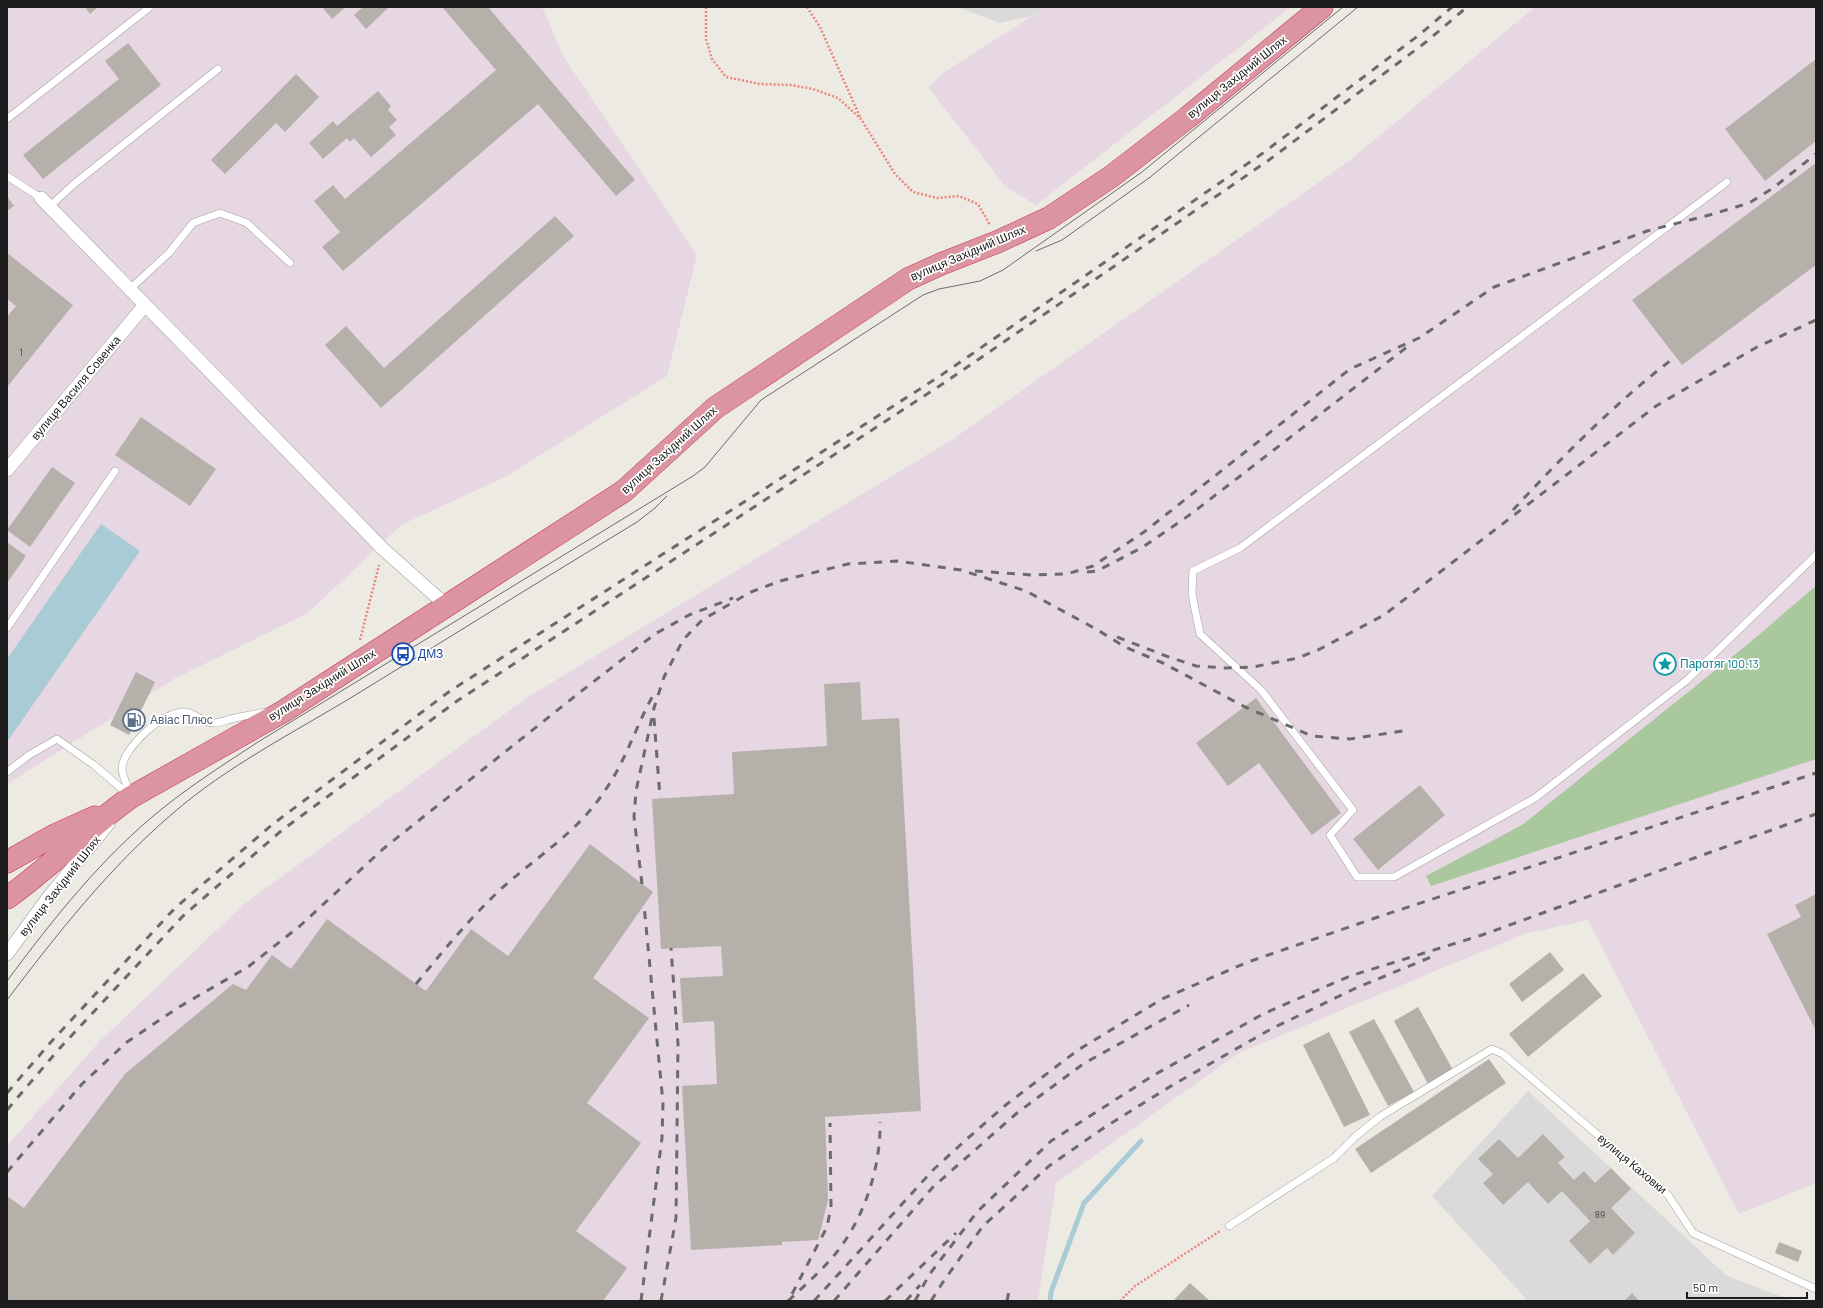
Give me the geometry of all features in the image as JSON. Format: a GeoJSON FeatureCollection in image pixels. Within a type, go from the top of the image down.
{"type":"FeatureCollection","features":[{"type":"Feature","properties":{"kind":"highway","name":"вулиця Західний Шлях"},"geometry":{"type":"LineString","coordinates":[[131,797],[284,711],[624,491],[715,408],[908,278],[997,242],[1049,218],[1112,176],[1187,118],[1322,7]]}},
{"type":"Feature","properties":{"kind":"highway"},"geometry":{"type":"LineString","coordinates":[[7,898],[68,850],[113,810],[131,797]]}},
{"type":"Feature","properties":{"kind":"highway"},"geometry":{"type":"LineString","coordinates":[[7,862],[53,836],[113,810]]}},
{"type":"Feature","properties":{"kind":"street"},"geometry":{"type":"LineString","coordinates":[[45,202],[383,549],[447,606]]}},
{"type":"Feature","properties":{"kind":"street","name":"вулиця Василя Совенка"},"geometry":{"type":"LineString","coordinates":[[7,470],[145,305]]}},
{"type":"Feature","properties":{"kind":"street","name":"вулиця Західний Шлях"},"geometry":{"type":"LineString","coordinates":[[7,954],[48,898],[131,797]]}},
{"type":"Feature","properties":{"kind":"lane"},"geometry":{"type":"LineString","coordinates":[[7,119],[150,7]]}},
{"type":"Feature","properties":{"kind":"lane"},"geometry":{"type":"LineString","coordinates":[[7,176],[45,202],[74,184],[218,69]]}},
{"type":"Feature","properties":{"kind":"lane"},"geometry":{"type":"LineString","coordinates":[[1727,182],[1240,548],[1193,571],[1192,594],[1200,634],[1261,690],[1353,810],[1330,835],[1356,877],[1394,877],[1535,798],[1687,680],[1816,556]]}},
{"type":"Feature","properties":{"kind":"lane"},"geometry":{"type":"LineString","coordinates":[[130,289],[169,253],[193,223],[220,213],[247,223],[290,263]]}},
{"type":"Feature","properties":{"kind":"lane"},"geometry":{"type":"LineString","coordinates":[[7,628],[115,471]]}},
{"type":"Feature","properties":{"kind":"lane"},"geometry":{"type":"LineString","coordinates":[[131,797],[122,769],[125,758],[143,735],[159,722],[173,714],[184,712],[212,723],[252,714],[284,711]]}},
{"type":"Feature","properties":{"kind":"lane"},"geometry":{"type":"LineString","coordinates":[[7,772],[29,755],[57,739],[94,765],[131,797]]}},
{"type":"Feature","properties":{"kind":"lane","name":"вулиця Каховки"},"geometry":{"type":"LineString","coordinates":[[1229,1226],[1334,1158],[1356,1136],[1381,1116],[1492,1049],[1503,1054],[1668,1195],[1693,1233],[1816,1290]]}},
{"type":"Feature","properties":{"kind":"path"},"geometry":{"type":"LineString","coordinates":[[706,7],[706,39],[712,59],[726,77],[760,84],[791,85],[813,89],[838,98],[861,119]]}},
{"type":"Feature","properties":{"kind":"path"},"geometry":{"type":"LineString","coordinates":[[807,7],[820,27],[861,119],[895,174],[913,192],[937,198],[959,196],[978,204],[986,217],[997,242]]}},
{"type":"Feature","properties":{"kind":"path"},"geometry":{"type":"LineString","coordinates":[[354,666],[383,549]]}},
{"type":"Feature","properties":{"kind":"path"},"geometry":{"type":"LineString","coordinates":[[1120,1301],[1135,1286],[1229,1226]]}},
{"type":"Feature","properties":{"kind":"shaded area"},"geometry":{"type":"Polygon","coordinates":[[[7,7],[542,7],[563,56],[697,255],[667,376],[505,477],[401,525],[308,613],[174,679],[7,784],[7,7]]]}},
{"type":"Feature","properties":{"kind":"shaded area"},"geometry":{"type":"Polygon","coordinates":[[[957,7],[1046,7],[1032,16],[1000,23],[957,7]]]}},
{"type":"Feature","properties":{"kind":"shaded area"},"geometry":{"type":"Polygon","coordinates":[[[1046,7],[1291,7],[1036,205],[1005,186],[928,87],[943,73],[1046,7]]]}},
{"type":"Feature","properties":{"kind":"shaded area"},"geometry":{"type":"Polygon","coordinates":[[[1535,7],[1816,7],[1816,1183],[1739,1214],[1588,920],[1524,934],[1239,1053],[1056,1183],[1038,1301],[7,1301],[7,1146],[100,1041],[244,904],[528,697],[953,439],[1349,161],[1535,7]]]}},
{"type":"Feature","properties":{"kind":"shaded area"},"geometry":{"type":"Polygon","coordinates":[[[1528,1091],[1727,1276],[1793,1301],[1528,1301],[1432,1196],[1528,1091]]]}},
{"type":"Feature","properties":{"kind":"green space"},"geometry":{"type":"Polygon","coordinates":[[[1816,586],[1816,759],[1431,886],[1426,876],[1522,825],[1742,649],[1816,586]]]}},
{"type":"Feature","properties":{"kind":"water"},"geometry":{"type":"Polygon","coordinates":[[[101,524],[140,551],[7,742],[7,659],[101,524]]]}},
{"type":"Feature","properties":{"kind":"building"},"geometry":{"type":"Polygon","coordinates":[[[85,7],[98,7],[90,14],[85,7]]]}},
{"type":"Feature","properties":{"kind":"building"},"geometry":{"type":"Polygon","coordinates":[[[322,7],[346,7],[332,19],[322,7]]]}},
{"type":"Feature","properties":{"kind":"building"},"geometry":{"type":"Polygon","coordinates":[[[363,7],[389,7],[366,29],[354,15],[363,7]]]}},
{"type":"Feature","properties":{"kind":"building"},"geometry":{"type":"Polygon","coordinates":[[[442,7],[488,7],[635,180],[616,196],[538,104],[343,271],[322,247],[340,232],[314,201],[333,185],[345,199],[496,70],[442,7]]]}},
{"type":"Feature","properties":{"kind":"building"},"geometry":{"type":"Polygon","coordinates":[[[128,43],[161,85],[43,179],[23,155],[119,79],[105,61],[128,43]]]}},
{"type":"Feature","properties":{"kind":"building"},"geometry":{"type":"Polygon","coordinates":[[[1816,59],[1816,141],[1765,181],[1725,129],[1816,59]]]}},
{"type":"Feature","properties":{"kind":"building"},"geometry":{"type":"Polygon","coordinates":[[[296,74],[319,97],[285,132],[276,123],[225,174],[211,160],[296,74]]]}},
{"type":"Feature","properties":{"kind":"building"},"geometry":{"type":"Polygon","coordinates":[[[378,91],[391,106],[388,110],[397,120],[389,127],[396,135],[371,157],[354,138],[350,142],[347,138],[323,159],[309,143],[333,121],[337,126],[378,91]]]}},
{"type":"Feature","properties":{"kind":"building"},"geometry":{"type":"Polygon","coordinates":[[[1816,163],[1816,265],[1682,365],[1632,300],[1816,163]]]}},
{"type":"Feature","properties":{"kind":"building"},"geometry":{"type":"Polygon","coordinates":[[[7,196],[14,206],[7,211],[7,196]]]}},
{"type":"Feature","properties":{"kind":"building"},"geometry":{"type":"Polygon","coordinates":[[[555,216],[574,236],[381,408],[325,345],[346,326],[384,368],[555,216]]]}},
{"type":"Feature","properties":{"kind":"building"},"geometry":{"type":"Polygon","coordinates":[[[7,253],[73,305],[7,387],[7,317],[16,306],[7,299],[7,253]]]}},
{"type":"Feature","properties":{"kind":"building"},"geometry":{"type":"Polygon","coordinates":[[[141,417],[216,469],[190,506],[115,455],[141,417]]]}},
{"type":"Feature","properties":{"kind":"building"},"geometry":{"type":"Polygon","coordinates":[[[52,467],[75,483],[30,547],[7,530],[52,467]]]}},
{"type":"Feature","properties":{"kind":"building"},"geometry":{"type":"Polygon","coordinates":[[[7,542],[26,556],[7,583],[7,542]]]}},
{"type":"Feature","properties":{"kind":"building"},"geometry":{"type":"Polygon","coordinates":[[[136,672],[155,682],[129,735],[110,725],[136,672]]]}},
{"type":"Feature","properties":{"kind":"building"},"geometry":{"type":"Polygon","coordinates":[[[860,682],[862,720],[899,718],[921,1111],[825,1117],[828,1200],[818,1240],[782,1242],[782,1245],[691,1250],[682,1086],[717,1084],[714,1021],[683,1023],[680,978],[723,976],[721,946],[661,949],[652,799],[734,794],[732,752],[827,746],[824,684],[860,682]]]}},
{"type":"Feature","properties":{"kind":"building"},"geometry":{"type":"Polygon","coordinates":[[[1256,698],[1341,813],[1312,835],[1259,763],[1228,786],[1196,743],[1256,698]]]}},
{"type":"Feature","properties":{"kind":"building"},"geometry":{"type":"Polygon","coordinates":[[[1420,785],[1445,815],[1378,870],[1353,839],[1420,785]]]}},
{"type":"Feature","properties":{"kind":"building"},"geometry":{"type":"Polygon","coordinates":[[[590,844],[653,892],[593,978],[649,1018],[587,1103],[641,1143],[576,1231],[627,1268],[603,1301],[7,1301],[7,1196],[24,1208],[125,1074],[233,984],[246,990],[272,955],[291,969],[327,919],[426,991],[471,929],[508,956],[590,844]]]}},
{"type":"Feature","properties":{"kind":"building"},"geometry":{"type":"Polygon","coordinates":[[[1816,894],[1816,1031],[1767,934],[1801,917],[1795,905],[1816,894]]]}},
{"type":"Feature","properties":{"kind":"building"},"geometry":{"type":"Polygon","coordinates":[[[1550,952],[1564,970],[1522,1002],[1509,984],[1550,952]]]}},
{"type":"Feature","properties":{"kind":"building"},"geometry":{"type":"Polygon","coordinates":[[[1583,973],[1602,996],[1528,1057],[1509,1034],[1583,973]]]}},
{"type":"Feature","properties":{"kind":"building"},"geometry":{"type":"Polygon","coordinates":[[[1418,1007],[1453,1070],[1428,1084],[1394,1021],[1418,1007]]]}},
{"type":"Feature","properties":{"kind":"building"},"geometry":{"type":"Polygon","coordinates":[[[1374,1019],[1414,1092],[1388,1106],[1349,1032],[1374,1019]]]}},
{"type":"Feature","properties":{"kind":"building"},"geometry":{"type":"Polygon","coordinates":[[[1329,1032],[1370,1115],[1344,1127],[1303,1045],[1329,1032]]]}},
{"type":"Feature","properties":{"kind":"building"},"geometry":{"type":"Polygon","coordinates":[[[1489,1059],[1506,1083],[1371,1173],[1355,1149],[1489,1059]]]}},
{"type":"Feature","properties":{"kind":"building"},"geometry":{"type":"Polygon","coordinates":[[[1543,1134],[1565,1157],[1558,1163],[1574,1180],[1584,1171],[1595,1183],[1611,1168],[1631,1189],[1611,1208],[1635,1233],[1613,1255],[1607,1248],[1590,1264],[1569,1241],[1590,1221],[1562,1191],[1548,1204],[1528,1182],[1503,1205],[1483,1183],[1493,1174],[1478,1159],[1499,1139],[1518,1158],[1543,1134]]]}},
{"type":"Feature","properties":{"kind":"building"},"geometry":{"type":"Polygon","coordinates":[[[1779,1242],[1802,1251],[1798,1262],[1775,1253],[1779,1242]]]}},
{"type":"Feature","properties":{"kind":"building"},"geometry":{"type":"Polygon","coordinates":[[[1190,1283],[1210,1301],[1173,1301],[1190,1283]]]}},
{"type":"Feature","properties":{"kind":"building"},"geometry":{"type":"Polygon","coordinates":[[[1632,1293],[1639,1301],[1624,1301],[1632,1293]]]}},
{"type":"Feature","properties":{"kind":"waterway"},"geometry":{"type":"LineString","coordinates":[[1050,1301],[1051,1292],[1084,1203],[1141,1141]]}},
{"type":"Feature","properties":{"kind":"tram line"},"geometry":{"type":"LineString","coordinates":[[7,981],[42,935],[99,867],[141,827],[186,791],[258,742],[693,476],[705,467],[761,400],[923,295],[939,289],[980,281],[1003,270],[1142,172],[1343,7]]}},
{"type":"Feature","properties":{"kind":"tram line"},"geometry":{"type":"LineString","coordinates":[[1036,251],[1062,240],[1149,178],[1358,7]]}},
{"type":"Feature","properties":{"kind":"tram line"},"geometry":{"type":"LineString","coordinates":[[7,1000],[65,926],[105,879],[172,814],[215,780],[637,522],[655,508],[667,496]]}},
{"type":"Feature","properties":{"kind":"railway"},"geometry":{"type":"LineString","coordinates":[[7,1093],[51,1042],[175,908],[273,824],[450,691],[940,376],[1263,153],[1419,35],[1452,7]]}},
{"type":"Feature","properties":{"kind":"railway"},"geometry":{"type":"LineString","coordinates":[[7,1110],[59,1049],[183,916],[281,831],[457,701],[944,383],[1269,160],[1426,42],[1467,7]]}},
{"type":"Feature","properties":{"kind":"railway"},"geometry":{"type":"LineString","coordinates":[[975,571],[1032,575],[1067,574],[1093,566],[1144,532],[1350,369],[1419,338],[1494,287],[1647,231],[1749,203],[1773,188],[1816,154]]}},
{"type":"Feature","properties":{"kind":"railway"},"geometry":{"type":"LineString","coordinates":[[1117,637],[1196,666],[1225,668],[1253,667],[1298,658],[1318,650],[1384,615],[1656,406],[1757,347],[1816,320]]}},
{"type":"Feature","properties":{"kind":"railway"},"geometry":{"type":"LineString","coordinates":[[1087,572],[1097,571],[1143,547],[1191,514],[1407,347]]}},
{"type":"Feature","properties":{"kind":"railway"},"geometry":{"type":"LineString","coordinates":[[1513,510],[1611,411],[1675,357]]}},
{"type":"Feature","properties":{"kind":"railway"},"geometry":{"type":"LineString","coordinates":[[642,884],[634,817],[636,791],[654,708],[664,677],[683,640],[702,620],[751,592],[780,581],[848,564],[897,561],[961,570],[1026,591],[1096,629],[1125,647],[1163,663],[1245,707],[1312,736],[1350,739],[1409,730]]}},
{"type":"Feature","properties":{"kind":"railway"},"geometry":{"type":"LineString","coordinates":[[7,1172],[82,1084],[127,1042],[179,1007],[248,967],[301,925],[383,849],[655,634],[689,615],[733,598]]}},
{"type":"Feature","properties":{"kind":"railway"},"geometry":{"type":"LineString","coordinates":[[416,984],[478,911],[514,877],[556,844],[593,807],[619,768],[655,692]]}},
{"type":"Feature","properties":{"kind":"railway"},"geometry":{"type":"LineString","coordinates":[[654,718],[660,798]]}},
{"type":"Feature","properties":{"kind":"railway"},"geometry":{"type":"LineString","coordinates":[[814,1301],[933,1170],[1007,1104],[1078,1050],[1162,999],[1248,962],[1378,917],[1816,773]]}},
{"type":"Feature","properties":{"kind":"railway"},"geometry":{"type":"LineString","coordinates":[[915,1301],[929,1275],[977,1212],[1051,1141],[1154,1075],[1263,1014],[1350,976],[1482,935],[1816,814]]}},
{"type":"Feature","properties":{"kind":"railway"},"geometry":{"type":"LineString","coordinates":[[641,1301],[662,1138],[663,1103],[644,905]]}},
{"type":"Feature","properties":{"kind":"railway"},"geometry":{"type":"LineString","coordinates":[[661,1301],[676,1218],[678,1044],[671,948]]}},
{"type":"Feature","properties":{"kind":"railway"},"geometry":{"type":"LineString","coordinates":[[931,1301],[983,1226],[1049,1166],[1105,1127],[1171,1086],[1271,1029],[1356,988],[1436,955]]}},
{"type":"Feature","properties":{"kind":"railway"},"geometry":{"type":"LineString","coordinates":[[834,1301],[933,1187],[1017,1113],[1083,1064],[1189,1005]]}},
{"type":"Feature","properties":{"kind":"railway"},"geometry":{"type":"LineString","coordinates":[[788,1301],[832,1258],[853,1228],[868,1194],[873,1176],[877,1158],[880,1122]]}},
{"type":"Feature","properties":{"kind":"railway"},"geometry":{"type":"LineString","coordinates":[[792,1294],[827,1227],[831,1207],[830,1123]]}},
{"type":"Feature","properties":{"kind":"railway"},"geometry":{"type":"LineString","coordinates":[[885,1301],[956,1233]]}},
{"type":"Feature","properties":{"kind":"railway"},"geometry":{"type":"LineString","coordinates":[[906,1301],[920,1285]]}},
{"type":"Feature","properties":{"kind":"railway"},"geometry":{"type":"LineString","coordinates":[[1007,1301],[1009,1291]]}},
{"type":"Feature","properties":{"kind":"place","name":"ДМЗ"},"geometry":{"type":"Point","coordinates":[403,654]}},
{"type":"Feature","properties":{"kind":"place","name":"Паротяг 100.13"},"geometry":{"type":"Point","coordinates":[1665,664]}},
{"type":"Feature","properties":{"kind":"place","name":"Авіас Плюс"},"geometry":{"type":"Point","coordinates":[134,720]}}]}
